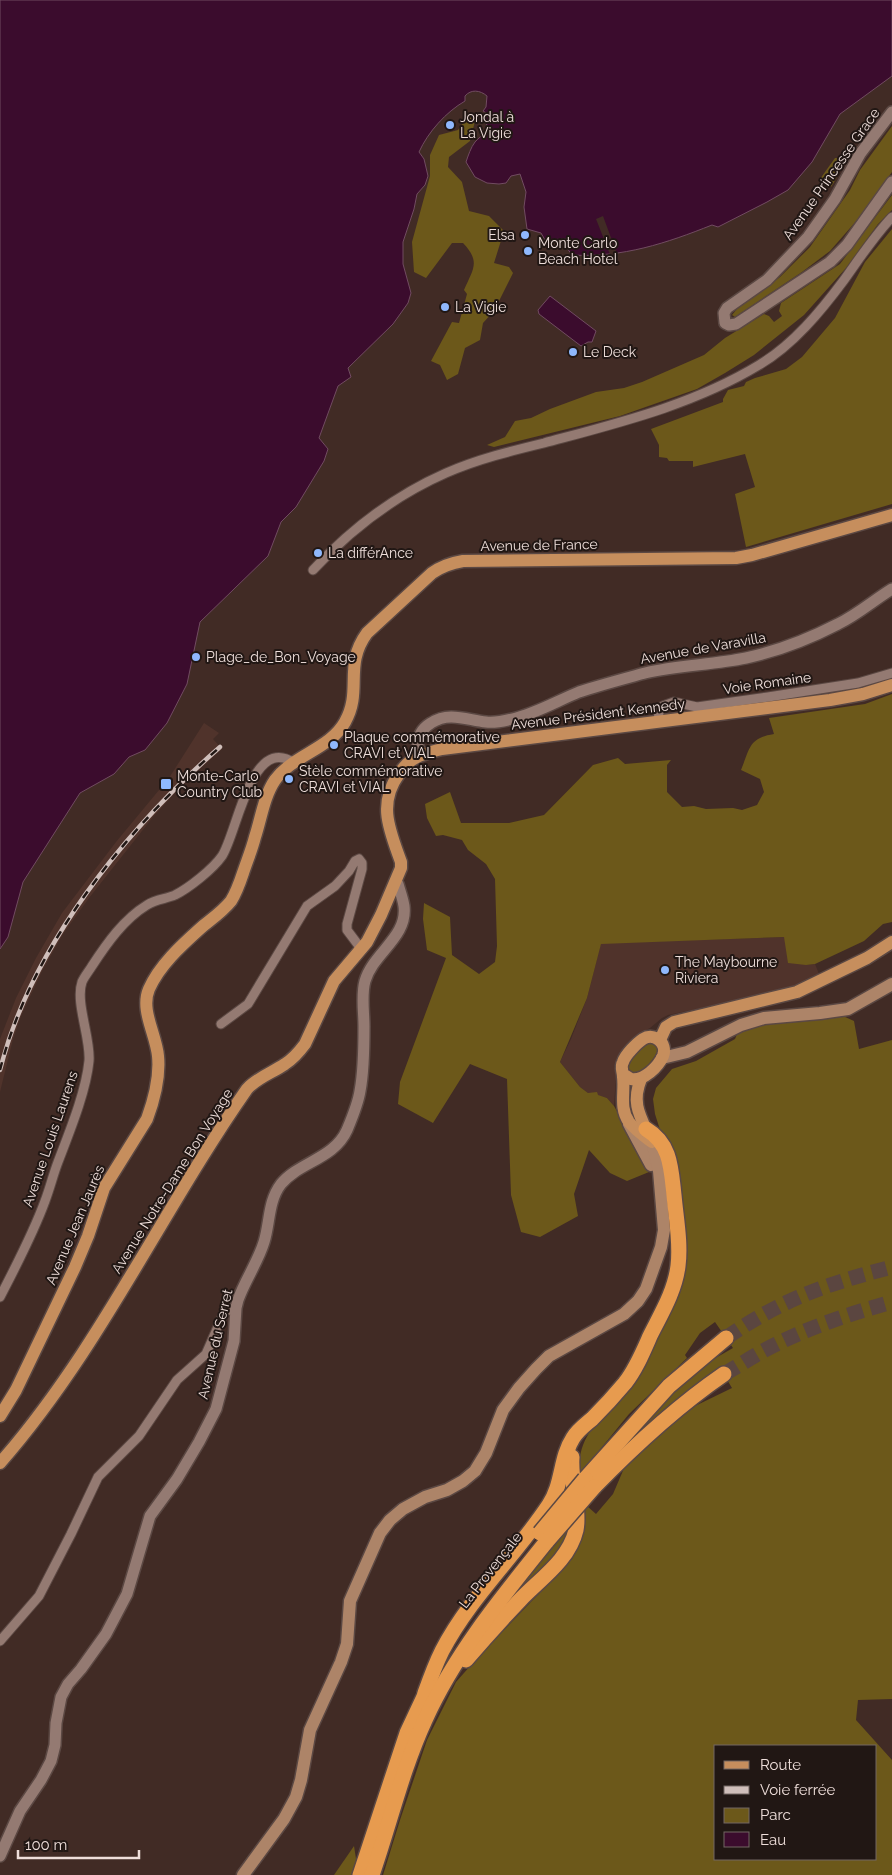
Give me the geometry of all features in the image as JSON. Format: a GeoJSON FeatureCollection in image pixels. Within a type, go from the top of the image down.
{"type":"FeatureCollection","features":[{"type":"Feature","properties":{"kind":"highway"},"geometry":{"type":"LineString","coordinates":[[425,1693],[442,1651],[458,1626],[482,1591],[550,1504],[558,1486],[569,1447],[578,1430],[591,1420],[621,1388],[632,1373],[672,1291],[678,1267],[679,1251],[672,1170],[670,1158],[665,1148],[653,1133],[649,1136]]}},
{"type":"Feature","properties":{"kind":"highway","name":"La Provençale"},"geometry":{"type":"LineString","coordinates":[[360,1875],[407,1733],[425,1693],[461,1634],[590,1483],[669,1386],[726,1338]]}},
{"type":"Feature","properties":{"kind":"highway","name":"La Provençale"},"geometry":{"type":"LineString","coordinates":[[590,1483],[658,1424],[695,1394],[724,1374]]}},
{"type":"Feature","properties":{"kind":"highway"},"geometry":{"type":"LineString","coordinates":[[424,1720],[467,1659],[521,1599],[559,1562],[568,1549],[576,1526],[572,1456],[576,1445],[591,1420]]}},
{"type":"Feature","properties":{"kind":"highway","name":"La Provençale"},"geometry":{"type":"LineString","coordinates":[[372,1875],[424,1720],[464,1649],[514,1582],[543,1537]]}},
{"type":"Feature","properties":{"kind":"main road","name":"Avenue de France"},"geometry":{"type":"LineString","coordinates":[[294,763],[331,739],[344,724],[351,709],[354,696],[353,670],[355,657],[359,644],[367,633],[441,567],[463,561],[736,558],[892,514]]}},
{"type":"Feature","properties":{"kind":"main road","name":"Avenue Président Kennedy"},"geometry":{"type":"LineString","coordinates":[[398,854],[388,827],[387,800],[394,780],[403,767],[419,756],[442,749],[830,700],[864,694],[892,685]]}},
{"type":"Feature","properties":{"kind":"main road","name":"Avenue Jean Jaurès"},"geometry":{"type":"LineString","coordinates":[[0,1416],[16,1390],[74,1269],[88,1236],[104,1188],[144,1124],[152,1107],[158,1058],[146,1006],[149,988],[166,962],[232,899],[249,856],[268,795],[276,779],[294,763]]}},
{"type":"Feature","properties":{"kind":"main road","name":"Avenue Notre-Dame Bon Voyage"},"geometry":{"type":"LineString","coordinates":[[0,1464],[66,1379],[91,1342],[186,1183],[247,1089],[257,1079],[291,1059],[305,1044],[334,981],[362,950],[374,926],[392,886],[398,854]]}},
{"type":"Feature","properties":{"kind":"main road"},"geometry":{"type":"LineString","coordinates":[[244,1875],[284,1819],[296,1797],[310,1730],[342,1662],[347,1644],[350,1601],[380,1533],[390,1520],[403,1509],[425,1497],[447,1490],[463,1481],[475,1471],[486,1453],[503,1410],[536,1368],[549,1356],[624,1314],[642,1296],[650,1282],[663,1238],[663,1218],[659,1171],[649,1136],[641,1121],[636,1101],[636,1091],[658,1045],[661,1024],[684,1016],[692,1016],[797,992],[867,958],[892,942]]}},
{"type":"Feature","properties":{"kind":"main road"},"geometry":{"type":"LineString","coordinates":[[659,1186],[646,1152],[633,1133],[623,1105],[622,1068],[625,1058],[642,1040],[687,1052],[741,1025],[764,1018],[827,1013],[848,1009],[892,984]]}},
{"type":"Feature","properties":{"kind":"main road"},"geometry":{"type":"LineString","coordinates":[[623,1074],[631,1079],[641,1079]]}},
{"type":"Feature","properties":{"kind":"main road"},"geometry":{"type":"LineString","coordinates":[[628,1121],[649,1136]]}},
{"type":"Feature","properties":{"kind":"street","name":"Avenue Princesse Grace"},"geometry":{"type":"LineString","coordinates":[[892,112],[860,154],[835,199],[808,236],[767,280],[727,308],[724,313],[725,323],[729,325],[736,324],[830,262],[847,245],[892,182]]}},
{"type":"Feature","properties":{"kind":"street"},"geometry":{"type":"LineString","coordinates":[[313,570],[354,530],[402,496],[446,473],[508,452],[681,404],[737,378],[761,364],[786,345],[799,332],[837,288],[892,217]]}},
{"type":"Feature","properties":{"kind":"street","name":"Avenue de Varavilla"},"geometry":{"type":"LineString","coordinates":[[419,756],[418,738],[423,729],[431,722],[444,717],[498,722],[528,714],[580,692],[644,673],[668,668],[718,663],[773,651],[797,643],[839,624],[892,589]]}},
{"type":"Feature","properties":{"kind":"street","name":"Voie Romaine"},"geometry":{"type":"LineString","coordinates":[[658,722],[659,712],[663,706],[674,702],[697,707],[858,683],[892,673]]}},
{"type":"Feature","properties":{"kind":"street","name":"Avenue Louis Laurens"},"geometry":{"type":"LineString","coordinates":[[0,1297],[45,1202],[70,1132],[86,1075],[89,1060],[83,1020],[82,982],[103,949],[128,918],[148,904],[163,897],[174,895],[182,890],[211,869],[222,856],[252,781],[263,763],[270,759],[281,758],[287,758],[294,763]]}},
{"type":"Feature","properties":{"kind":"street"},"geometry":{"type":"LineString","coordinates":[[221,1024],[248,1004],[307,906],[335,886],[349,871],[355,861],[359,860],[362,863],[362,869],[347,930],[362,950]]}},
{"type":"Feature","properties":{"kind":"street","name":"Avenue du Serret"},"geometry":{"type":"LineString","coordinates":[[0,1856],[20,1811],[51,1762],[61,1697],[68,1684],[106,1634],[127,1594],[150,1516],[177,1479],[216,1409],[234,1341],[236,1308],[243,1286],[265,1241],[275,1192],[295,1171],[325,1155],[345,1133],[360,1091],[365,982],[370,969],[400,929],[404,915],[404,904],[392,886]]}},
{"type":"Feature","properties":{"kind":"street"},"geometry":{"type":"LineString","coordinates":[[0,1641],[39,1596],[98,1476],[138,1436],[177,1380],[206,1354],[224,1313],[236,1308]]}},
{"type":"Feature","properties":{"kind":"shaded area"},"geometry":{"type":"Polygon","coordinates":[[[204,723],[219,733],[213,739],[222,749],[184,783],[153,817],[63,934],[42,971],[21,1016],[13,1039],[0,1092],[0,1039],[16,998],[36,958],[62,913],[116,842],[169,778],[204,723]]]}},
{"type":"Feature","properties":{"kind":"shaded area"},"geometry":{"type":"Polygon","coordinates":[[[784,937],[806,965],[815,964],[819,974],[784,991],[668,1015],[662,1018],[650,1028],[636,1035],[617,1057],[614,1066],[616,1076],[614,1106],[607,1098],[588,1093],[580,1087],[560,1062],[587,998],[601,943],[784,937]]]}},
{"type":"Feature","properties":{"kind":"green space"},"geometry":{"type":"Polygon","coordinates":[[[468,116],[475,121],[470,141],[449,157],[448,167],[462,182],[469,211],[489,216],[504,231],[494,263],[509,267],[513,273],[494,311],[483,323],[480,340],[465,348],[458,374],[447,380],[440,365],[431,361],[452,322],[459,323],[467,294],[464,290],[474,266],[474,261],[463,243],[452,243],[426,278],[414,272],[412,242],[430,176],[430,155],[439,135],[458,130],[468,116]]]}},
{"type":"Feature","properties":{"kind":"green space"},"geometry":{"type":"Polygon","coordinates":[[[892,126],[892,172],[858,219],[830,251],[735,317],[732,315],[737,309],[780,277],[810,247],[850,190],[860,170],[892,126]]]}},
{"type":"Feature","properties":{"kind":"green space"},"geometry":{"type":"Polygon","coordinates":[[[835,158],[837,158],[839,169],[831,187],[820,179],[835,158]]]}},
{"type":"Feature","properties":{"kind":"green space"},"geometry":{"type":"Polygon","coordinates":[[[892,195],[892,210],[878,224],[846,268],[804,315],[754,355],[725,373],[697,389],[620,416],[494,447],[487,445],[505,437],[515,421],[531,418],[596,392],[624,388],[642,382],[704,355],[725,338],[764,314],[769,316],[774,322],[782,316],[779,311],[781,303],[840,264],[892,195]]]}},
{"type":"Feature","properties":{"kind":"green space"},"geometry":{"type":"Polygon","coordinates":[[[892,229],[892,504],[746,547],[735,494],[755,487],[745,454],[693,467],[693,461],[669,461],[667,458],[659,457],[659,445],[651,429],[723,402],[728,390],[744,386],[746,382],[755,378],[786,369],[802,357],[835,318],[865,262],[892,229]]]}},
{"type":"Feature","properties":{"kind":"green space"},"geometry":{"type":"Polygon","coordinates":[[[892,694],[892,922],[883,924],[864,941],[815,964],[806,965],[788,963],[784,937],[601,944],[587,998],[560,1062],[580,1087],[588,1093],[597,1092],[598,1095],[607,1098],[614,1106],[646,1163],[649,1172],[627,1181],[610,1173],[589,1150],[574,1194],[578,1216],[540,1237],[521,1232],[511,1195],[507,1079],[470,1064],[433,1123],[398,1104],[400,1082],[446,958],[427,950],[423,919],[424,903],[450,917],[452,955],[479,974],[495,962],[497,946],[495,879],[486,864],[468,850],[462,840],[443,835],[436,836],[427,818],[425,804],[450,792],[461,823],[509,823],[544,815],[593,765],[618,758],[625,764],[671,760],[667,765],[667,792],[682,807],[694,806],[706,809],[733,808],[742,810],[757,805],[764,792],[760,779],[741,770],[755,741],[774,734],[769,718],[865,704],[892,694]]]}},
{"type":"Feature","properties":{"kind":"green space"},"geometry":{"type":"Polygon","coordinates":[[[823,1007],[854,1021],[859,1049],[892,1040],[892,1699],[858,1700],[856,1720],[892,1760],[892,1875],[383,1875],[427,1740],[456,1682],[572,1559],[580,1538],[580,1514],[587,1506],[596,1514],[613,1494],[625,1466],[667,1425],[695,1406],[732,1388],[720,1368],[660,1414],[606,1466],[658,1406],[698,1368],[733,1348],[715,1322],[700,1333],[685,1355],[687,1358],[629,1414],[580,1474],[579,1463],[586,1438],[637,1380],[645,1367],[675,1297],[671,1147],[670,1143],[661,1133],[655,1114],[653,1099],[656,1088],[672,1069],[696,1061],[735,1039],[738,1032],[823,1007]]]}},
{"type":"Feature","properties":{"kind":"green space"},"geometry":{"type":"Polygon","coordinates":[[[650,1043],[658,1048],[650,1063],[637,1074],[631,1073],[628,1067],[632,1060],[640,1050],[650,1043]]]}},
{"type":"Feature","properties":{"kind":"green space"},"geometry":{"type":"Polygon","coordinates":[[[573,1522],[568,1543],[494,1621],[529,1572],[573,1522]]]}},
{"type":"Feature","properties":{"kind":"green space"},"geometry":{"type":"Polygon","coordinates":[[[354,1846],[357,1865],[353,1875],[334,1875],[354,1846]]]}},
{"type":"Feature","properties":{"kind":"water"},"geometry":{"type":"Polygon","coordinates":[[[0,0],[892,0],[892,76],[840,114],[812,162],[788,190],[718,227],[712,225],[678,238],[626,252],[591,255],[572,255],[567,248],[570,247],[569,241],[566,239],[545,240],[541,233],[527,229],[524,207],[526,192],[520,174],[511,176],[506,183],[499,184],[487,183],[475,177],[466,162],[474,144],[486,130],[487,122],[483,121],[488,114],[483,111],[486,107],[487,96],[476,91],[470,92],[465,96],[465,101],[444,117],[432,130],[419,152],[424,159],[428,176],[425,185],[417,194],[403,242],[403,264],[411,293],[408,303],[393,324],[348,368],[351,377],[338,386],[319,438],[328,449],[324,461],[296,507],[281,522],[268,556],[200,622],[187,684],[167,723],[145,750],[129,757],[114,774],[80,793],[23,882],[8,937],[0,949],[0,0]]]}},
{"type":"Feature","properties":{"kind":"water"},"geometry":{"type":"Polygon","coordinates":[[[550,296],[596,331],[592,342],[581,346],[539,314],[538,310],[550,296]]]}},
{"type":"Feature","properties":{"kind":"pier"},"geometry":{"type":"Polygon","coordinates":[[[603,216],[618,256],[611,257],[596,219],[603,216]]]}},
{"type":"Feature","properties":{"kind":"tunnel"},"geometry":{"type":"LineString","coordinates":[[726,1338],[766,1313],[806,1294],[826,1286],[892,1267]]}},
{"type":"Feature","properties":{"kind":"tunnel"},"geometry":{"type":"LineString","coordinates":[[724,1374],[763,1351],[810,1329],[892,1302]]}},
{"type":"Feature","properties":{"kind":"railway"},"geometry":{"type":"LineString","coordinates":[[0,1070],[14,1024],[34,979],[58,935],[86,893],[150,815],[220,747]]}},
{"type":"Feature","properties":{"kind":"place","name":"Jondal à La Vigie"},"geometry":{"type":"Point","coordinates":[450,125]}},
{"type":"Feature","properties":{"kind":"place","name":"Elsa"},"geometry":{"type":"Point","coordinates":[525,235]}},
{"type":"Feature","properties":{"kind":"place","name":"Monte Carlo Beach Hotel"},"geometry":{"type":"Point","coordinates":[528,251]}},
{"type":"Feature","properties":{"kind":"place","name":"La Vigie"},"geometry":{"type":"Point","coordinates":[445,307]}},
{"type":"Feature","properties":{"kind":"place","name":"Le Deck"},"geometry":{"type":"Point","coordinates":[573,352]}},
{"type":"Feature","properties":{"kind":"place","name":"La différAnce"},"geometry":{"type":"Point","coordinates":[318,553]}},
{"type":"Feature","properties":{"kind":"place","name":"Plage_de_Bon_Voyage"},"geometry":{"type":"Point","coordinates":[196,657]}},
{"type":"Feature","properties":{"kind":"place","name":"Plaque commémorative CRAVI et VIAL"},"geometry":{"type":"Point","coordinates":[334,745]}},
{"type":"Feature","properties":{"kind":"place","name":"Stèle commémorative CRAVI et VIAL"},"geometry":{"type":"Point","coordinates":[289,779]}},
{"type":"Feature","properties":{"kind":"place","name":"Monte-Carlo Country Club"},"geometry":{"type":"Point","coordinates":[166,784]}},
{"type":"Feature","properties":{"kind":"place","name":"The Maybourne Riviera"},"geometry":{"type":"Point","coordinates":[665,970]}}]}
